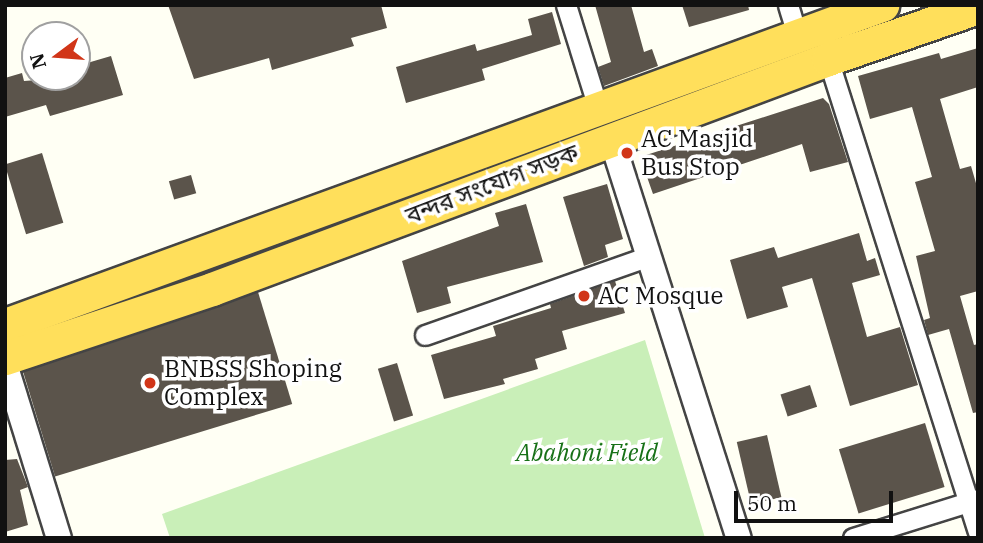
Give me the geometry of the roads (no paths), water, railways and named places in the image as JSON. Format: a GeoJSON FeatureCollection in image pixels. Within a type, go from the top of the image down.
{"type":"FeatureCollection","features":[{"type":"Feature","properties":{"kind":"highway","name":"বন্দর সংযোগ সড়ক"},"geometry":{"type":"LineString","coordinates":[[5,325],[598,107],[793,20],[882,5]]}},
{"type":"Feature","properties":{"kind":"highway","name":"বন্দর সংযোগ সড়ক"},"geometry":{"type":"LineString","coordinates":[[5,361],[212,289],[611,138],[978,7]]}},
{"type":"Feature","properties":{"kind":"street"},"geometry":{"type":"LineString","coordinates":[[566,5],[598,107]]}},
{"type":"Feature","properties":{"kind":"street"},"geometry":{"type":"LineString","coordinates":[[828,59],[973,500],[978,532]]}},
{"type":"Feature","properties":{"kind":"street"},"geometry":{"type":"LineString","coordinates":[[611,138],[739,538]]}},
{"type":"Feature","properties":{"kind":"street"},"geometry":{"type":"LineString","coordinates":[[425,335],[649,256]]}},
{"type":"Feature","properties":{"kind":"street"},"geometry":{"type":"LineString","coordinates":[[5,361],[59,538]]}},
{"type":"Feature","properties":{"kind":"street"},"geometry":{"type":"LineString","coordinates":[[853,538],[973,500]]}},
{"type":"Feature","properties":{"kind":"place","name":"AC Masjid Bus Stop"},"geometry":{"type":"Point","coordinates":[627,153]}},
{"type":"Feature","properties":{"kind":"place","name":"AC Mosque"},"geometry":{"type":"Point","coordinates":[584,296]}},
{"type":"Feature","properties":{"kind":"place","name":"BNBSS Shoping Complex"},"geometry":{"type":"Point","coordinates":[150,383]}},
{"type":"Feature","properties":{"kind":"park label","name":"Abahoni Field"},"geometry":{"type":"Point","coordinates":[587,453]}}]}
